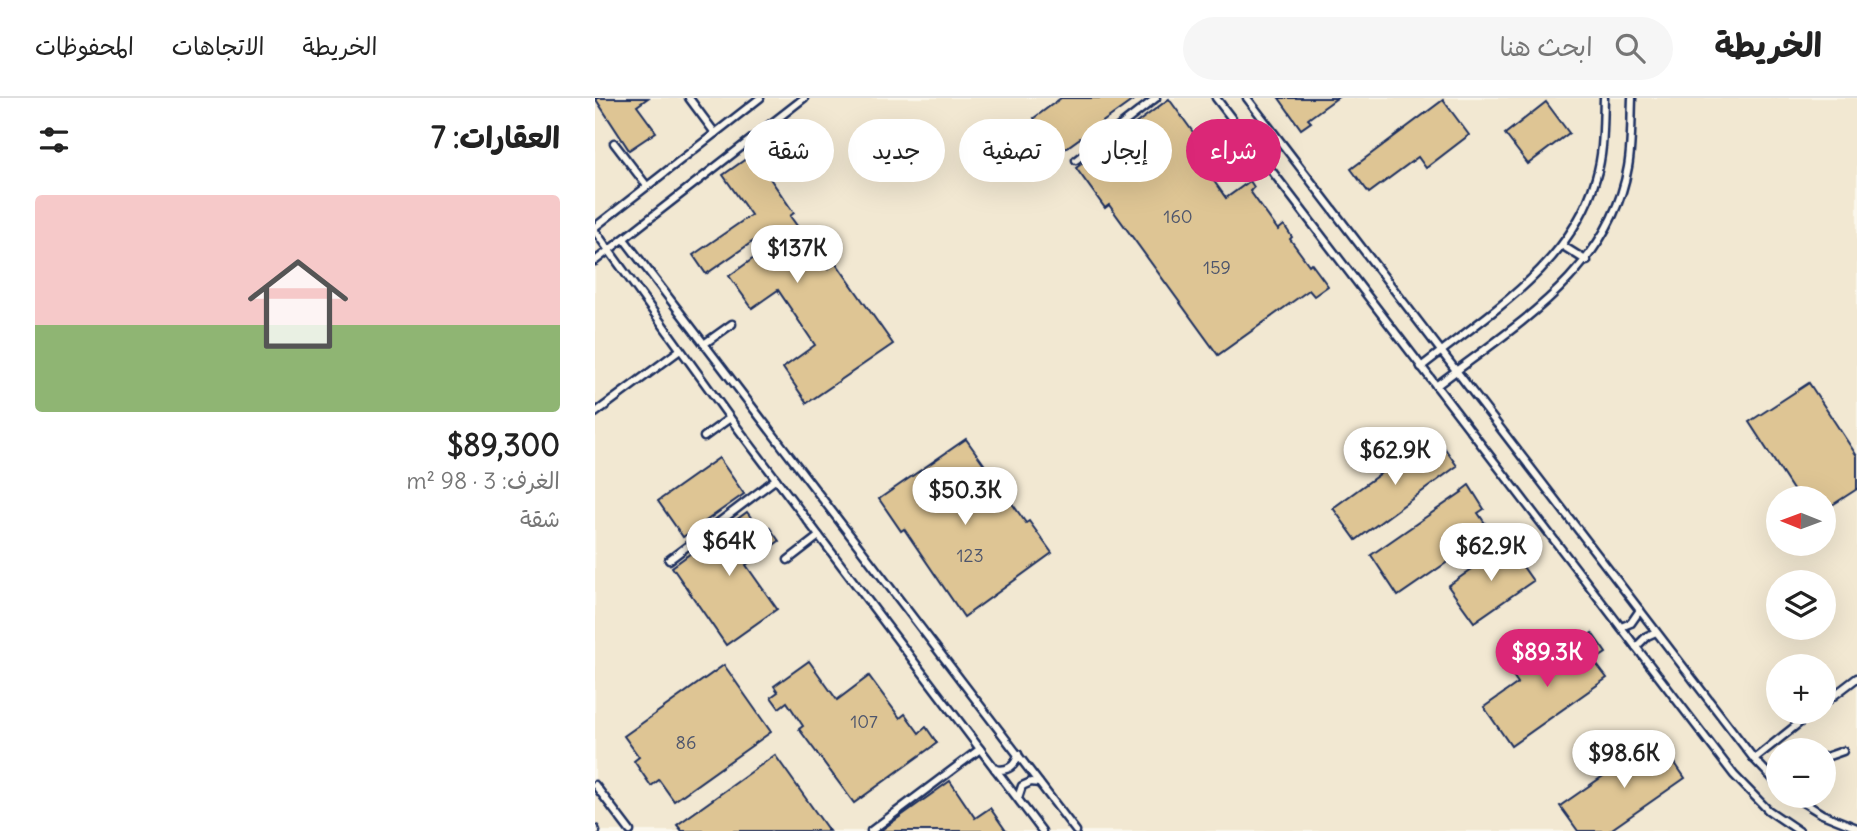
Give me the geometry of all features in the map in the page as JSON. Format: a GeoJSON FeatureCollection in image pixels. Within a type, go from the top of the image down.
{"type":"FeatureCollection","features":[{"type":"Feature","properties":{"kind":"lane"},"geometry":{"type":"LineString","coordinates":[[689,98],[715,133]]}},
{"type":"Feature","properties":{"kind":"lane"},"geometry":{"type":"LineString","coordinates":[[761,98],[595,229],[608,251],[776,480],[1042,831]]}},
{"type":"Feature","properties":{"kind":"lane"},"geometry":{"type":"LineString","coordinates":[[595,261],[804,98]]}},
{"type":"Feature","properties":{"kind":"lane"},"geometry":{"type":"LineString","coordinates":[[1076,160],[1156,98]]}},
{"type":"Feature","properties":{"kind":"lane"},"geometry":{"type":"LineString","coordinates":[[1216,98],[1742,784],[1768,810],[1799,831]]}},
{"type":"Feature","properties":{"kind":"lane"},"geometry":{"type":"LineString","coordinates":[[1247,98],[1656,632],[1766,771]]}},
{"type":"Feature","properties":{"kind":"lane"},"geometry":{"type":"LineString","coordinates":[[1421,367],[1527,283],[1563,246],[1589,201],[1597,176],[1602,150],[1604,98]]}},
{"type":"Feature","properties":{"kind":"lane"},"geometry":{"type":"LineString","coordinates":[[1436,386],[1551,297],[1587,261],[1613,217],[1622,192],[1629,155],[1632,98]]}},
{"type":"Feature","properties":{"kind":"lane"},"geometry":{"type":"LineString","coordinates":[[614,143],[647,186]]}},
{"type":"Feature","properties":{"kind":"lane"},"geometry":{"type":"LineString","coordinates":[[624,239],[1076,831]]}},
{"type":"Feature","properties":{"kind":"lane"},"geometry":{"type":"LineString","coordinates":[[1563,246],[1587,261]]}},
{"type":"Feature","properties":{"kind":"lane"},"geometry":{"type":"LineString","coordinates":[[704,344],[732,324]]}},
{"type":"Feature","properties":{"kind":"lane"},"geometry":{"type":"LineString","coordinates":[[595,413],[680,349]]}},
{"type":"Feature","properties":{"kind":"lane"},"geometry":{"type":"LineString","coordinates":[[704,437],[730,418]]}},
{"type":"Feature","properties":{"kind":"lane"},"geometry":{"type":"LineString","coordinates":[[669,560],[776,480]]}},
{"type":"Feature","properties":{"kind":"lane"},"geometry":{"type":"LineString","coordinates":[[788,560],[819,536]]}},
{"type":"Feature","properties":{"kind":"lane"},"geometry":{"type":"LineString","coordinates":[[1621,627],[1631,623],[1640,610]]}},
{"type":"Feature","properties":{"kind":"lane"},"geometry":{"type":"LineString","coordinates":[[1636,647],[1647,636],[1656,632]]}},
{"type":"Feature","properties":{"kind":"lane"},"geometry":{"type":"LineString","coordinates":[[1836,694],[1857,678]]}},
{"type":"Feature","properties":{"kind":"lane"},"geometry":{"type":"LineString","coordinates":[[1754,759],[1798,724]]}},
{"type":"Feature","properties":{"kind":"lane"},"geometry":{"type":"LineString","coordinates":[[870,831],[980,749]]}},
{"type":"Feature","properties":{"kind":"lane"},"geometry":{"type":"LineString","coordinates":[[1836,753],[1843,751]]}},
{"type":"Feature","properties":{"kind":"lane"},"geometry":{"type":"LineString","coordinates":[[995,769],[1000,771],[1011,768],[1018,754]]}},
{"type":"Feature","properties":{"kind":"lane"},"geometry":{"type":"LineString","coordinates":[[1019,800],[1022,786],[1031,782],[1041,784]]}},
{"type":"Feature","properties":{"kind":"lane"},"geometry":{"type":"LineString","coordinates":[[595,785],[630,831]]}},
{"type":"Feature","properties":{"kind":"lane"},"geometry":{"type":"LineString","coordinates":[[1812,808],[1857,828]]}},
{"type":"Feature","properties":{"kind":"shaded area"},"geometry":{"type":"Polygon","coordinates":[[[595,98],[1857,98],[1857,831],[595,831],[595,98]]]}},
{"type":"Feature","properties":{"kind":"building"},"geometry":{"type":"Polygon","coordinates":[[[595,98],[648,98],[637,106],[656,132],[629,150],[595,98]]]}},
{"type":"Feature","properties":{"kind":"building"},"geometry":{"type":"Polygon","coordinates":[[[1061,98],[1136,98],[1107,119],[1079,119],[1079,139],[1065,149],[1065,119],[1034,118],[1061,98]]]}},
{"type":"Feature","properties":{"kind":"building"},"geometry":{"type":"Polygon","coordinates":[[[1279,98],[1337,98],[1308,119],[1311,122],[1301,129],[1279,98]]]}},
{"type":"Feature","properties":{"kind":"building"},"geometry":{"type":"Polygon","coordinates":[[[1169,99],[1186,122],[1186,182],[1215,182],[1226,198],[1251,182],[1254,187],[1250,191],[1278,230],[1284,225],[1292,237],[1290,239],[1328,286],[1314,296],[1309,290],[1218,355],[1109,205],[1105,208],[1086,182],[1172,182],[1172,119],[1142,119],[1169,99]]]}},
{"type":"Feature","properties":{"kind":"building"},"geometry":{"type":"Polygon","coordinates":[[[1443,100],[1469,135],[1426,168],[1418,157],[1369,193],[1351,169],[1443,100]]]}},
{"type":"Feature","properties":{"kind":"building"},"geometry":{"type":"Polygon","coordinates":[[[1546,102],[1569,133],[1528,164],[1505,134],[1546,102]]]}},
{"type":"Feature","properties":{"kind":"building"},"geometry":{"type":"Polygon","coordinates":[[[744,160],[744,182],[772,182],[794,213],[790,216],[828,269],[836,263],[893,344],[807,403],[783,368],[815,345],[778,290],[752,308],[729,276],[779,240],[771,229],[706,274],[693,255],[751,215],[723,175],[744,160]]]}},
{"type":"Feature","properties":{"kind":"building"},"geometry":{"type":"Polygon","coordinates":[[[1809,383],[1857,456],[1857,489],[1836,503],[1836,486],[1791,486],[1749,422],[1809,383]]]}},
{"type":"Feature","properties":{"kind":"building"},"geometry":{"type":"Polygon","coordinates":[[[1435,434],[1457,466],[1356,540],[1333,508],[1435,434]]]}},
{"type":"Feature","properties":{"kind":"building"},"geometry":{"type":"Polygon","coordinates":[[[966,439],[1026,523],[1029,521],[1052,553],[964,617],[904,529],[901,531],[879,499],[966,439]]]}},
{"type":"Feature","properties":{"kind":"building"},"geometry":{"type":"Polygon","coordinates":[[[719,458],[744,494],[683,537],[658,501],[719,458]]]}},
{"type":"Feature","properties":{"kind":"building"},"geometry":{"type":"Polygon","coordinates":[[[1469,485],[1484,509],[1478,513],[1491,532],[1398,596],[1371,555],[1469,485]]]}},
{"type":"Feature","properties":{"kind":"building"},"geometry":{"type":"Polygon","coordinates":[[[747,512],[762,532],[769,527],[779,541],[746,565],[777,609],[726,645],[672,567],[747,512]]]}},
{"type":"Feature","properties":{"kind":"building"},"geometry":{"type":"Polygon","coordinates":[[[1507,544],[1533,581],[1474,622],[1448,586],[1507,544]]]}},
{"type":"Feature","properties":{"kind":"building"},"geometry":{"type":"Polygon","coordinates":[[[1592,633],[1606,653],[1594,661],[1607,678],[1511,746],[1484,707],[1518,683],[1511,673],[1533,657],[1539,666],[1577,639],[1579,642],[1592,633]]]}},
{"type":"Feature","properties":{"kind":"building"},"geometry":{"type":"Polygon","coordinates":[[[809,661],[837,700],[869,676],[900,718],[905,714],[919,733],[926,727],[937,743],[854,803],[799,729],[803,726],[787,702],[779,708],[771,697],[778,692],[774,686],[809,661]]]}},
{"type":"Feature","properties":{"kind":"building"},"geometry":{"type":"Polygon","coordinates":[[[724,665],[771,732],[674,801],[659,780],[651,786],[634,761],[639,757],[624,736],[724,665]]]}},
{"type":"Feature","properties":{"kind":"building"},"geometry":{"type":"Polygon","coordinates":[[[1658,738],[1685,778],[1609,831],[1578,831],[1560,806],[1658,738]]]}},
{"type":"Feature","properties":{"kind":"building"},"geometry":{"type":"Polygon","coordinates":[[[775,755],[829,831],[682,831],[677,825],[775,755]]]}},
{"type":"Feature","properties":{"kind":"building"},"geometry":{"type":"Polygon","coordinates":[[[950,781],[975,818],[990,808],[1006,831],[880,831],[950,781]]]}}]}
